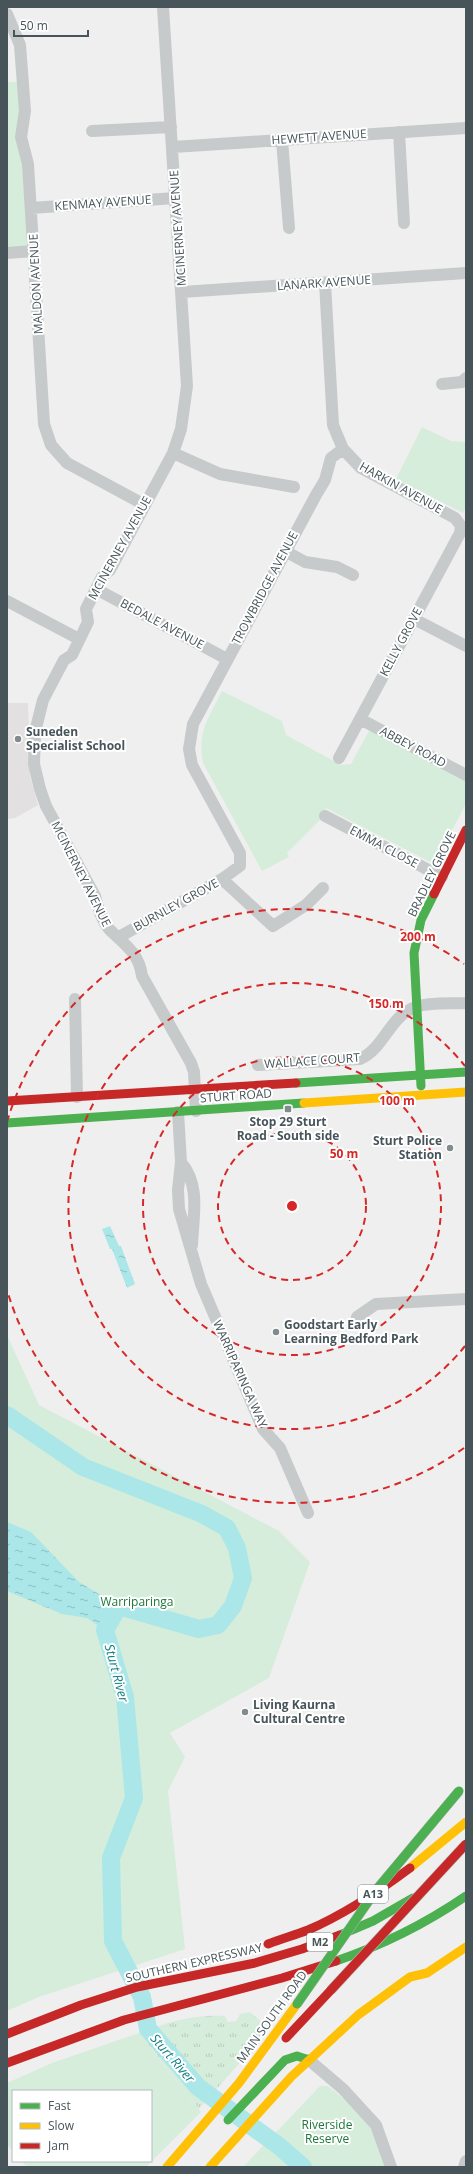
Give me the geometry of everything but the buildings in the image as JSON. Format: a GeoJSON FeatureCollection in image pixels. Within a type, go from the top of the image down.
{"type":"FeatureCollection","features":[{"type":"Feature","properties":{"kind":"main road","name":"BRADLEY GROVE"},"geometry":{"type":"LineString","coordinates":[[421,1095],[414,953],[421,920],[466,830]]}},
{"type":"Feature","properties":{"kind":"main road","name":"STURT ROAD"},"geometry":{"type":"LineString","coordinates":[[7,1101],[466,1072]]}},
{"type":"Feature","properties":{"kind":"main road","name":"STURT ROAD"},"geometry":{"type":"LineString","coordinates":[[7,1123],[466,1092]]}},
{"type":"Feature","properties":{"kind":"main road","name":"MAIN SOUTH ROAD"},"geometry":{"type":"LineString","coordinates":[[167,2167],[198,2133],[239,2083],[297,2004],[377,1889],[466,1783]]}},
{"type":"Feature","properties":{"kind":"main road"},"geometry":{"type":"LineString","coordinates":[[458,1815],[413,1858],[375,1887],[261,1946],[308,1930],[349,1908],[388,1884],[423,1859],[466,1822]]}},
{"type":"Feature","properties":{"kind":"main road"},"geometry":{"type":"LineString","coordinates":[[239,2083],[331,1990],[466,1844]]}},
{"type":"Feature","properties":{"kind":"main road","name":"SOUTHERN EXPRESSWAY"},"geometry":{"type":"LineString","coordinates":[[7,2034],[86,2003],[119,1993],[157,1982],[236,1968],[330,1939],[404,1903],[458,1867]]}},
{"type":"Feature","properties":{"kind":"main road","name":"M2"},"geometry":{"type":"LineString","coordinates":[[7,2063],[64,2040],[162,2008],[306,1972],[356,1956],[395,1940],[426,1923],[466,1896]]}},
{"type":"Feature","properties":{"kind":"main road"},"geometry":{"type":"LineString","coordinates":[[395,1940],[419,1934],[438,1925]]}},
{"type":"Feature","properties":{"kind":"main road"},"geometry":{"type":"LineString","coordinates":[[210,2167],[261,2110],[309,2060],[358,2015],[410,1977],[420,1966],[456,1942]]}},
{"type":"Feature","properties":{"kind":"main road"},"geometry":{"type":"LineString","coordinates":[[410,1977],[427,1973],[466,1947]]}},
{"type":"Feature","properties":{"kind":"main road"},"geometry":{"type":"LineString","coordinates":[[157,1982],[224,1959]]}},
{"type":"Feature","properties":{"kind":"main road"},"geometry":{"type":"LineString","coordinates":[[221,2127],[247,2098],[285,2060],[297,2056],[309,2060]]}},
{"type":"Feature","properties":{"kind":"street","name":"MCINERNEY AVENUE"},"geometry":{"type":"LineString","coordinates":[[163,7],[187,386],[181,429],[173,453],[110,570],[102,576],[86,609],[88,622],[72,655],[64,660],[43,700],[35,732],[34,764],[46,806],[95,896],[98,909],[110,930],[129,946],[141,968],[142,976],[191,1063],[196,1111]]}},
{"type":"Feature","properties":{"kind":"street","name":"MALDON AVENUE"},"geometry":{"type":"LineString","coordinates":[[7,14],[20,45],[24,111],[21,137],[28,164],[44,424],[51,445],[67,463],[144,505]]}},
{"type":"Feature","properties":{"kind":"street"},"geometry":{"type":"LineString","coordinates":[[92,131],[171,126]]}},
{"type":"Feature","properties":{"kind":"street","name":"HEWETT AVENUE"},"geometry":{"type":"LineString","coordinates":[[173,147],[466,128]]}},
{"type":"Feature","properties":{"kind":"street"},"geometry":{"type":"LineString","coordinates":[[399,132],[404,223]]}},
{"type":"Feature","properties":{"kind":"street"},"geometry":{"type":"LineString","coordinates":[[282,140],[289,228]]}},
{"type":"Feature","properties":{"kind":"street","name":"KENMAY AVENUE"},"geometry":{"type":"LineString","coordinates":[[31,208],[175,198]]}},
{"type":"Feature","properties":{"kind":"street"},"geometry":{"type":"LineString","coordinates":[[7,253],[34,251]]}},
{"type":"Feature","properties":{"kind":"street"},"geometry":{"type":"LineString","coordinates":[[466,273],[466,278]]}},
{"type":"Feature","properties":{"kind":"street","name":"LANARK AVENUE"},"geometry":{"type":"LineString","coordinates":[[182,292],[466,273]]}},
{"type":"Feature","properties":{"kind":"street"},"geometry":{"type":"LineString","coordinates":[[325,283],[334,425],[343,448]]}},
{"type":"Feature","properties":{"kind":"street"},"geometry":{"type":"LineString","coordinates":[[442,384],[462,382],[466,378]]}},
{"type":"Feature","properties":{"kind":"street","name":"HARKIN AVENUE"},"geometry":{"type":"LineString","coordinates":[[343,448],[361,468],[455,518],[461,526]]}},
{"type":"Feature","properties":{"kind":"street","name":"TROWBRIDGE AVENUE"},"geometry":{"type":"LineString","coordinates":[[222,879],[240,866],[240,853],[195,771],[189,749],[190,736],[198,712],[325,480],[331,458],[343,448]]}},
{"type":"Feature","properties":{"kind":"street"},"geometry":{"type":"LineString","coordinates":[[173,453],[220,474],[294,487]]}},
{"type":"Feature","properties":{"kind":"street","name":"KELLY GROVE"},"geometry":{"type":"LineString","coordinates":[[339,758],[460,533],[461,526]]}},
{"type":"Feature","properties":{"kind":"street"},"geometry":{"type":"LineString","coordinates":[[285,552],[305,562],[337,567],[353,575]]}},
{"type":"Feature","properties":{"kind":"street","name":"BEDALE AVENUE"},"geometry":{"type":"LineString","coordinates":[[96,589],[228,659]]}},
{"type":"Feature","properties":{"kind":"street"},"geometry":{"type":"LineString","coordinates":[[7,601],[79,639]]}},
{"type":"Feature","properties":{"kind":"street"},"geometry":{"type":"LineString","coordinates":[[414,619],[466,646]]}},
{"type":"Feature","properties":{"kind":"street","name":"ABBEY ROAD"},"geometry":{"type":"LineString","coordinates":[[360,719],[466,775]]}},
{"type":"Feature","properties":{"kind":"street","name":"EMMA CLOSE"},"geometry":{"type":"LineString","coordinates":[[326,816],[442,877]]}},
{"type":"Feature","properties":{"kind":"street","name":"BURNLEY GROVE"},"geometry":{"type":"LineString","coordinates":[[119,937],[222,879],[273,926],[306,905],[322,888]]}},
{"type":"Feature","properties":{"kind":"street"},"geometry":{"type":"LineString","coordinates":[[75,999],[77,1097]]}},
{"type":"Feature","properties":{"kind":"street"},"geometry":{"type":"LineString","coordinates":[[417,1006],[466,1003]]}},
{"type":"Feature","properties":{"kind":"street","name":"WALLACE COURT"},"geometry":{"type":"LineString","coordinates":[[258,1065],[360,1059],[368,1056],[402,1015],[417,1006]]}},
{"type":"Feature","properties":{"kind":"street","name":"WARRIPARINGA WAY"},"geometry":{"type":"LineString","coordinates":[[178,1112],[181,1162],[178,1182],[179,1209],[201,1284],[263,1429],[280,1448],[308,1513]]}},
{"type":"Feature","properties":{"kind":"street","name":"WARRIPARINGA WAY"},"geometry":{"type":"LineString","coordinates":[[181,1162],[190,1177],[195,1198],[191,1252]]}},
{"type":"Feature","properties":{"kind":"street"},"geometry":{"type":"LineString","coordinates":[[357,1317],[376,1304],[466,1299]]}},
{"type":"Feature","properties":{"kind":"street"},"geometry":{"type":"LineString","coordinates":[[309,2060],[343,2089],[376,2125],[391,2167]]}},
{"type":"Feature","properties":{"kind":"street"},"geometry":{"type":"LineString","coordinates":[[464,2167],[466,2161]]}},
{"type":"Feature","properties":{"kind":"shaded area","name":"Suneden Specialist School"},"geometry":{"type":"Polygon","coordinates":[[[7,703],[28,703],[30,776],[38,805],[15,818],[7,819],[7,703]]]}},
{"type":"Feature","properties":{"kind":"green space"},"geometry":{"type":"Polygon","coordinates":[[[7,82],[20,82],[31,248],[7,250],[7,82]]]}},
{"type":"Feature","properties":{"kind":"green space"},"geometry":{"type":"Polygon","coordinates":[[[422,427],[451,441],[466,442],[466,506],[463,513],[396,479],[422,427]]]}},
{"type":"Feature","properties":{"kind":"green space"},"geometry":{"type":"Polygon","coordinates":[[[222,691],[282,721],[286,735],[341,765],[351,764],[370,729],[466,781],[466,804],[434,864],[326,808],[320,820],[287,853],[289,857],[262,871],[203,763],[202,742],[205,725],[222,691]]]}},
{"type":"Feature","properties":{"kind":"green space","name":"Warriparinga"},"geometry":{"type":"Polygon","coordinates":[[[7,1335],[39,1405],[279,1531],[310,1562],[269,1678],[170,1733],[185,1757],[168,1791],[185,1949],[39,1997],[7,2011],[7,1335]]]}},
{"type":"Feature","properties":{"kind":"green space"},"geometry":{"type":"Polygon","coordinates":[[[250,2012],[267,2027],[244,2058],[199,2109],[139,2033],[171,2022],[203,2016],[225,2016],[228,2022],[236,2021],[240,2014],[250,2012]]]}},
{"type":"Feature","properties":{"kind":"green space"},"geometry":{"type":"Polygon","coordinates":[[[139,2033],[201,2112],[152,2161],[152,2090],[12,2090],[12,2150],[7,2145],[7,2083],[52,2063],[139,2033]]]}},
{"type":"Feature","properties":{"kind":"green space","name":"Riverside Reserve"},"geometry":{"type":"Polygon","coordinates":[[[320,2086],[328,2086],[355,2109],[367,2122],[377,2140],[385,2167],[243,2167],[320,2086]]]}},
{"type":"Feature","properties":{"kind":"green space"},"geometry":{"type":"Polygon","coordinates":[[[22,2162],[151,2162],[146,2167],[27,2167],[22,2162]]]}},
{"type":"Feature","properties":{"kind":"water"},"geometry":{"type":"Polygon","coordinates":[[[110,1226],[119,1246],[121,1246],[135,1284],[127,1288],[112,1249],[110,1249],[102,1229],[110,1226]]]}},
{"type":"Feature","properties":{"kind":"water"},"geometry":{"type":"Polygon","coordinates":[[[7,1522],[31,1532],[79,1582],[119,1606],[105,1630],[87,1618],[62,1614],[7,1591],[7,1522]]]}},
{"type":"Feature","properties":{"kind":"waterway","name":"Sturt River"},"geometry":{"type":"LineString","coordinates":[[7,1415],[83,1467],[202,1514],[227,1528],[237,1548],[243,1578],[233,1606],[218,1625],[199,1629],[119,1606],[105,1630],[125,1697],[134,1798],[111,1858],[113,1941],[142,1997],[148,2029],[198,2087],[279,2146],[303,2167]]}},
{"type":"Feature","properties":{"kind":"traffic: fast"},"geometry":{"type":"LineString","coordinates":[[421,1086],[414,953],[421,920],[434,894]]}},
{"type":"Feature","properties":{"kind":"traffic: fast"},"geometry":{"type":"LineString","coordinates":[[296,1083],[466,1072]]}},
{"type":"Feature","properties":{"kind":"traffic: fast"},"geometry":{"type":"LineString","coordinates":[[7,1123],[304,1103]]}},
{"type":"Feature","properties":{"kind":"traffic: fast"},"geometry":{"type":"LineString","coordinates":[[297,2004],[377,1889],[459,1791]]}},
{"type":"Feature","properties":{"kind":"traffic: fast"},"geometry":{"type":"LineString","coordinates":[[336,1961],[387,1941],[435,1916],[466,1896]]}},
{"type":"Feature","properties":{"kind":"traffic: fast"},"geometry":{"type":"LineString","coordinates":[[340,1935],[373,1921],[413,1898]]}},
{"type":"Feature","properties":{"kind":"traffic: fast"},"geometry":{"type":"LineString","coordinates":[[228,2120],[285,2060],[297,2056],[309,2060]]}},
{"type":"Feature","properties":{"kind":"traffic: slow"},"geometry":{"type":"LineString","coordinates":[[304,1103],[466,1092]]}},
{"type":"Feature","properties":{"kind":"traffic: slow"},"geometry":{"type":"LineString","coordinates":[[410,1868],[466,1822]]}},
{"type":"Feature","properties":{"kind":"traffic: slow"},"geometry":{"type":"LineString","coordinates":[[210,2167],[291,2077],[358,2015],[410,1977],[427,1973],[466,1947]]}},
{"type":"Feature","properties":{"kind":"traffic: slow"},"geometry":{"type":"LineString","coordinates":[[167,2167],[239,2083],[297,2004]]}},
{"type":"Feature","properties":{"kind":"traffic: jam"},"geometry":{"type":"LineString","coordinates":[[434,894],[466,830]]}},
{"type":"Feature","properties":{"kind":"traffic: jam"},"geometry":{"type":"LineString","coordinates":[[7,1101],[296,1083]]}},
{"type":"Feature","properties":{"kind":"traffic: jam"},"geometry":{"type":"LineString","coordinates":[[331,1990],[466,1844]]}},
{"type":"Feature","properties":{"kind":"traffic: jam"},"geometry":{"type":"LineString","coordinates":[[268,1944],[322,1924],[348,1910],[386,1886],[410,1868]]}},
{"type":"Feature","properties":{"kind":"traffic: jam"},"geometry":{"type":"LineString","coordinates":[[7,2034],[81,2005],[137,1987],[255,1963],[302,1949],[340,1935]]}},
{"type":"Feature","properties":{"kind":"traffic: jam"},"geometry":{"type":"LineString","coordinates":[[7,2063],[124,2020],[282,1978],[336,1961]]}},
{"type":"Feature","properties":{"kind":"traffic: jam"},"geometry":{"type":"LineString","coordinates":[[286,2038],[331,1990]]}},
{"type":"Feature","properties":{"kind":"place","name":"Suneden Specialist School"},"geometry":{"type":"Point","coordinates":[18,739]}},
{"type":"Feature","properties":{"kind":"place","name":"Stop 29 Sturt Road - South side"},"geometry":{"type":"Point","coordinates":[288,1109]}},
{"type":"Feature","properties":{"kind":"place","name":"Sturt Police Station"},"geometry":{"type":"Point","coordinates":[450,1148]}},
{"type":"Feature","properties":{"kind":"place","name":"Goodstart Early Learning Bedford Park"},"geometry":{"type":"Point","coordinates":[276,1332]}},
{"type":"Feature","properties":{"kind":"place","name":"Living Kaurna Cultural Centre"},"geometry":{"type":"Point","coordinates":[245,1712]}}]}
